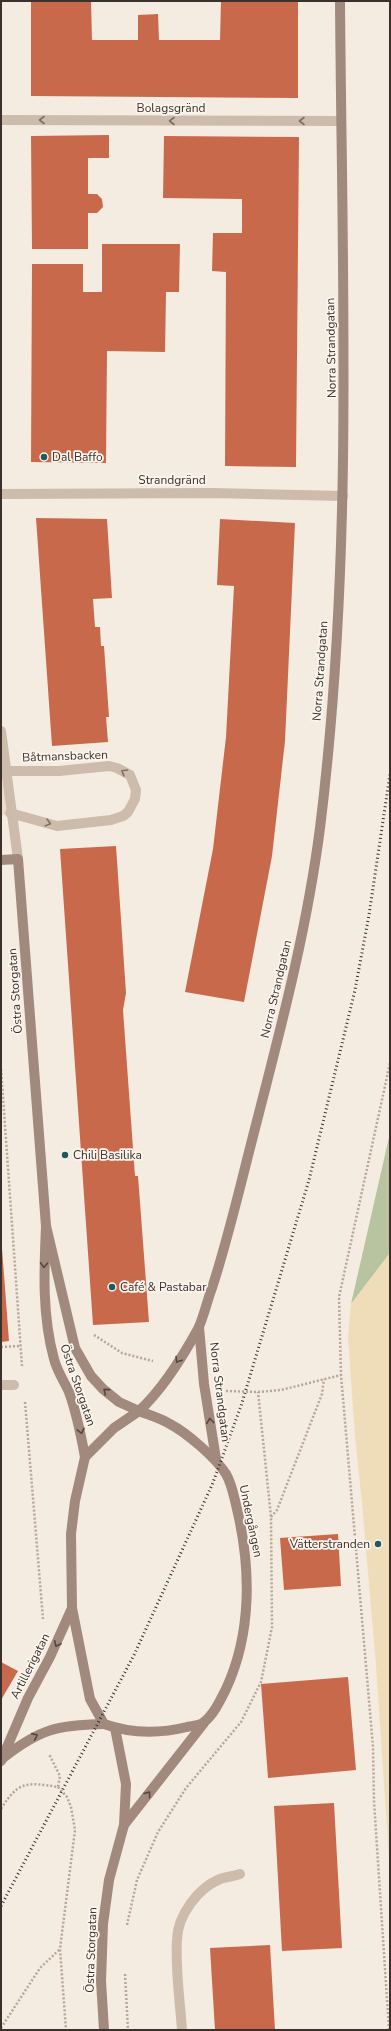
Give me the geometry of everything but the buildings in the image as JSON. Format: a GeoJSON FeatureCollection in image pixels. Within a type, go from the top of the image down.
{"type":"FeatureCollection","features":[{"type":"Feature","properties":{"kind":"street","name":"Norra Strandgatan"},"geometry":{"type":"LineString","coordinates":[[139,1412],[155,1396],[199,1327],[223,1253],[278,1041],[311,885],[320,830],[334,673],[343,496],[345,385],[340,1]]}},
{"type":"Feature","properties":{"kind":"street","name":"Bolagsgränd"},"geometry":{"type":"LineString","coordinates":[[1,120],[341,121]]}},
{"type":"Feature","properties":{"kind":"street","name":"Strandgränd"},"geometry":{"type":"LineString","coordinates":[[1,494],[211,493],[343,496]]}},
{"type":"Feature","properties":{"kind":"street","name":"Östra Storgatan"},"geometry":{"type":"LineString","coordinates":[[1,731],[10,813],[18,858],[46,1226],[43,1288],[48,1334],[54,1361],[69,1392],[78,1421],[85,1457]]}},
{"type":"Feature","properties":{"kind":"street","name":"Båtmansbacken"},"geometry":{"type":"LineString","coordinates":[[6,771],[59,771],[109,766],[118,768],[130,775],[136,790],[135,799],[128,812],[123,816],[111,820],[57,826],[10,813]]}},
{"type":"Feature","properties":{"kind":"street"},"geometry":{"type":"LineString","coordinates":[[1,860],[18,858]]}},
{"type":"Feature","properties":{"kind":"street","name":"Östra Storgatan"},"geometry":{"type":"LineString","coordinates":[[46,1226],[75,1348],[91,1376],[103,1389],[119,1402],[139,1412]]}},
{"type":"Feature","properties":{"kind":"street","name":"Norra Strandgatan"},"geometry":{"type":"LineString","coordinates":[[199,1327],[204,1384],[216,1460]]}},
{"type":"Feature","properties":{"kind":"street"},"geometry":{"type":"LineString","coordinates":[[1,1385],[14,1385]]}},
{"type":"Feature","properties":{"kind":"street"},"geometry":{"type":"LineString","coordinates":[[139,1412],[114,1428],[85,1457],[75,1501],[71,1534],[72,1608],[90,1699],[104,1724],[115,1728],[150,1733],[204,1723]]}},
{"type":"Feature","properties":{"kind":"street","name":"Undergången"},"geometry":{"type":"LineString","coordinates":[[139,1412],[171,1424],[216,1460],[226,1475],[232,1489],[240,1520],[246,1558],[247,1598],[238,1662],[219,1704],[204,1723]]}},
{"type":"Feature","properties":{"kind":"street","name":"Artillerigatan"},"geometry":{"type":"LineString","coordinates":[[2,1759],[28,1698],[50,1657],[72,1608]]}},
{"type":"Feature","properties":{"kind":"street","name":"Östra Storgatan"},"geometry":{"type":"LineString","coordinates":[[124,1825],[204,1723]]}},
{"type":"Feature","properties":{"kind":"street","name":"Artillerigatan"},"geometry":{"type":"LineString","coordinates":[[2,1759],[27,1739],[48,1730],[80,1724],[104,1724]]}},
{"type":"Feature","properties":{"kind":"street","name":"Östra Storgatan"},"geometry":{"type":"LineString","coordinates":[[104,2030],[101,1981],[103,1924],[109,1880],[124,1825],[126,1784],[115,1728]]}},
{"type":"Feature","properties":{"kind":"street"},"geometry":{"type":"LineString","coordinates":[[182,2030],[177,1938],[184,1915],[201,1892],[220,1879],[240,1874]]}},
{"type":"Feature","properties":{"kind":"path"},"geometry":{"type":"LineString","coordinates":[[389,2030],[374,1801],[373,1747],[341,1375],[339,1297],[390,1063]]}},
{"type":"Feature","properties":{"kind":"path"},"geometry":{"type":"LineString","coordinates":[[1,1069],[22,1370]]}},
{"type":"Feature","properties":{"kind":"path"},"geometry":{"type":"LineString","coordinates":[[1,1347],[20,1346]]}},
{"type":"Feature","properties":{"kind":"path"},"geometry":{"type":"LineString","coordinates":[[258,1392],[304,1385],[341,1375]]}},
{"type":"Feature","properties":{"kind":"path"},"geometry":{"type":"LineString","coordinates":[[271,1517],[277,1510],[322,1394],[324,1379]]}},
{"type":"Feature","properties":{"kind":"path"},"geometry":{"type":"LineString","coordinates":[[25,1401],[43,1621]]}},
{"type":"Feature","properties":{"kind":"path"},"geometry":{"type":"LineString","coordinates":[[48,1749],[60,1776],[58,1787]]}},
{"type":"Feature","properties":{"kind":"path"},"geometry":{"type":"LineString","coordinates":[[1,1809],[9,1796],[19,1787],[30,1783],[58,1787],[67,1797],[71,1807],[75,1830],[60,1949],[66,2030]]}},
{"type":"Feature","properties":{"kind":"path"},"geometry":{"type":"LineString","coordinates":[[1,2028],[40,1968],[60,1949]]}},
{"type":"Feature","properties":{"kind":"green space"},"geometry":{"type":"Polygon","coordinates":[[[390,1133],[390,1253],[351,1304],[390,1133]]]}},
{"type":"Feature","properties":{"kind":"sand","name":"Vätterstranden"},"geometry":{"type":"Polygon","coordinates":[[[390,1253],[390,1874],[376,1665],[355,1436],[348,1337],[351,1304],[390,1253]]]}},
{"type":"Feature","properties":{"kind":"shaded area"},"geometry":{"type":"Polygon","coordinates":[[[1,731],[10,813],[1,816],[1,731]]]}},
{"type":"Feature","properties":{"kind":"railway"},"geometry":{"type":"LineString","coordinates":[[1,1906],[134,1655],[212,1485],[241,1406],[309,1180],[355,990],[369,915],[390,774]]}},
{"type":"Feature","properties":{"kind":"place","name":"Dal Baffo"},"geometry":{"type":"Point","coordinates":[44,457]}},
{"type":"Feature","properties":{"kind":"place","name":"Chili Basilika"},"geometry":{"type":"Point","coordinates":[65,1155]}},
{"type":"Feature","properties":{"kind":"place","name":"Café & Pastabar"},"geometry":{"type":"Point","coordinates":[112,1287]}},
{"type":"Feature","properties":{"kind":"place","name":"Vätterstranden"},"geometry":{"type":"Point","coordinates":[378,1544]}}]}
